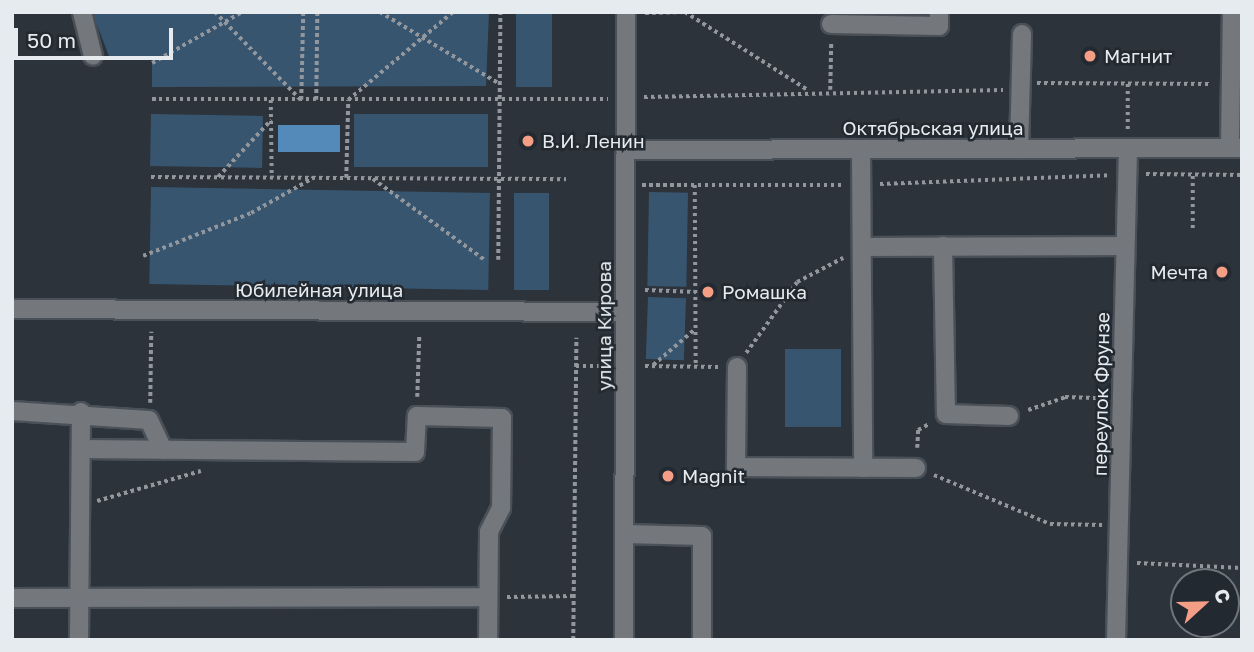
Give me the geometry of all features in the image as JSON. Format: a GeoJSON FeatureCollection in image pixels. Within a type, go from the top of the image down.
{"type":"FeatureCollection","features":[{"type":"Feature","properties":{"kind":"street"},"geometry":{"type":"LineString","coordinates":[[82,12],[93,56]]}},
{"type":"Feature","properties":{"kind":"street"},"geometry":{"type":"LineString","coordinates":[[831,24],[939,26],[939,12]]}},
{"type":"Feature","properties":{"kind":"street"},"geometry":{"type":"LineString","coordinates":[[1232,12],[1231,84],[1236,148]]}},
{"type":"Feature","properties":{"kind":"street","name":"улица Кирова"},"geometry":{"type":"LineString","coordinates":[[624,640],[625,150],[633,13]]}},
{"type":"Feature","properties":{"kind":"street"},"geometry":{"type":"LineString","coordinates":[[1019,149],[1022,34]]}},
{"type":"Feature","properties":{"kind":"street","name":"Октябрьская улица"},"geometry":{"type":"LineString","coordinates":[[625,150],[1236,148]]}},
{"type":"Feature","properties":{"kind":"street"},"geometry":{"type":"LineString","coordinates":[[862,149],[863,468]]}},
{"type":"Feature","properties":{"kind":"street","name":"переулок Фрунзе"},"geometry":{"type":"LineString","coordinates":[[1116,640],[1128,149]]}},
{"type":"Feature","properties":{"kind":"street"},"geometry":{"type":"LineString","coordinates":[[943,246],[946,414],[1009,416]]}},
{"type":"Feature","properties":{"kind":"street"},"geometry":{"type":"LineString","coordinates":[[863,247],[1125,246]]}},
{"type":"Feature","properties":{"kind":"street","name":"Юбилейная улица"},"geometry":{"type":"LineString","coordinates":[[12,309],[625,312]]}},
{"type":"Feature","properties":{"kind":"street"},"geometry":{"type":"LineString","coordinates":[[737,367],[736,467],[916,468]]}},
{"type":"Feature","properties":{"kind":"street"},"geometry":{"type":"LineString","coordinates":[[12,411],[81,412],[149,420],[163,450]]}},
{"type":"Feature","properties":{"kind":"street"},"geometry":{"type":"LineString","coordinates":[[79,640],[81,412]]}},
{"type":"Feature","properties":{"kind":"street"},"geometry":{"type":"LineString","coordinates":[[81,449],[415,452],[416,416],[502,418],[501,508],[489,531],[488,640]]}},
{"type":"Feature","properties":{"kind":"street"},"geometry":{"type":"LineString","coordinates":[[624,534],[702,537],[702,640]]}},
{"type":"Feature","properties":{"kind":"street"},"geometry":{"type":"LineString","coordinates":[[12,598],[488,597]]}},
{"type":"Feature","properties":{"kind":"path"},"geometry":{"type":"LineString","coordinates":[[215,12],[301,100]]}},
{"type":"Feature","properties":{"kind":"path"},"geometry":{"type":"LineString","coordinates":[[152,63],[242,12]]}},
{"type":"Feature","properties":{"kind":"path"},"geometry":{"type":"LineString","coordinates":[[301,100],[303,12]]}},
{"type":"Feature","properties":{"kind":"path"},"geometry":{"type":"LineString","coordinates":[[316,100],[317,12]]}},
{"type":"Feature","properties":{"kind":"path"},"geometry":{"type":"LineString","coordinates":[[380,12],[498,83]]}},
{"type":"Feature","properties":{"kind":"path"},"geometry":{"type":"LineString","coordinates":[[346,178],[348,100],[419,36],[453,12]]}},
{"type":"Feature","properties":{"kind":"path"},"geometry":{"type":"LineString","coordinates":[[498,260],[500,12]]}},
{"type":"Feature","properties":{"kind":"path"},"geometry":{"type":"LineString","coordinates":[[633,13],[685,12],[808,90]]}},
{"type":"Feature","properties":{"kind":"path"},"geometry":{"type":"LineString","coordinates":[[830,90],[831,24]]}},
{"type":"Feature","properties":{"kind":"path"},"geometry":{"type":"LineString","coordinates":[[1128,84],[1128,149]]}},
{"type":"Feature","properties":{"kind":"path"},"geometry":{"type":"LineString","coordinates":[[152,99],[626,99],[808,90],[1231,84]]}},
{"type":"Feature","properties":{"kind":"path"},"geometry":{"type":"LineString","coordinates":[[271,100],[272,178]]}},
{"type":"Feature","properties":{"kind":"path"},"geometry":{"type":"LineString","coordinates":[[218,177],[271,120]]}},
{"type":"Feature","properties":{"kind":"path"},"geometry":{"type":"LineString","coordinates":[[642,185],[861,185],[1127,174],[1242,175]]}},
{"type":"Feature","properties":{"kind":"path"},"geometry":{"type":"LineString","coordinates":[[1193,175],[1193,230]]}},
{"type":"Feature","properties":{"kind":"path"},"geometry":{"type":"LineString","coordinates":[[151,177],[566,179]]}},
{"type":"Feature","properties":{"kind":"path"},"geometry":{"type":"LineString","coordinates":[[143,256],[251,213],[314,178]]}},
{"type":"Feature","properties":{"kind":"path"},"geometry":{"type":"LineString","coordinates":[[372,178],[485,260]]}},
{"type":"Feature","properties":{"kind":"path"},"geometry":{"type":"LineString","coordinates":[[695,185],[696,367]]}},
{"type":"Feature","properties":{"kind":"path"},"geometry":{"type":"LineString","coordinates":[[576,366],[737,367],[797,282],[863,247]]}},
{"type":"Feature","properties":{"kind":"path"},"geometry":{"type":"LineString","coordinates":[[641,290],[695,292]]}},
{"type":"Feature","properties":{"kind":"path"},"geometry":{"type":"LineString","coordinates":[[652,366],[696,328]]}},
{"type":"Feature","properties":{"kind":"path"},"geometry":{"type":"LineString","coordinates":[[149,420],[150,332]]}},
{"type":"Feature","properties":{"kind":"path"},"geometry":{"type":"LineString","coordinates":[[416,416],[419,335]]}},
{"type":"Feature","properties":{"kind":"path"},"geometry":{"type":"LineString","coordinates":[[573,640],[576,338]]}},
{"type":"Feature","properties":{"kind":"path"},"geometry":{"type":"LineString","coordinates":[[1009,416],[1065,397],[1122,399]]}},
{"type":"Feature","properties":{"kind":"path"},"geometry":{"type":"LineString","coordinates":[[946,414],[918,430],[916,468],[1050,524],[1119,526]]}},
{"type":"Feature","properties":{"kind":"path"},"geometry":{"type":"LineString","coordinates":[[80,505],[207,469]]}},
{"type":"Feature","properties":{"kind":"path"},"geometry":{"type":"LineString","coordinates":[[1118,562],[1242,568]]}},
{"type":"Feature","properties":{"kind":"path"},"geometry":{"type":"LineString","coordinates":[[488,597],[573,596]]}},
{"type":"Feature","properties":{"kind":"shaded area"},"geometry":{"type":"Polygon","coordinates":[[[92,12],[489,12],[486,86],[152,87],[152,56],[109,56],[92,12]]]}},
{"type":"Feature","properties":{"kind":"shaded area"},"geometry":{"type":"Polygon","coordinates":[[[516,12],[552,12],[552,87],[516,87],[516,12]]]}},
{"type":"Feature","properties":{"kind":"shaded area"},"geometry":{"type":"Polygon","coordinates":[[[151,114],[263,116],[262,168],[150,166],[151,114]]]}},
{"type":"Feature","properties":{"kind":"shaded area"},"geometry":{"type":"Polygon","coordinates":[[[354,114],[488,114],[488,167],[354,167],[354,114]]]}},
{"type":"Feature","properties":{"kind":"shaded area"},"geometry":{"type":"Polygon","coordinates":[[[278,125],[340,125],[340,152],[278,152],[278,125]]]}},
{"type":"Feature","properties":{"kind":"shaded area"},"geometry":{"type":"Polygon","coordinates":[[[151,187],[490,193],[488,290],[149,284],[151,187]]]}},
{"type":"Feature","properties":{"kind":"shaded area"},"geometry":{"type":"Polygon","coordinates":[[[649,192],[688,193],[686,287],[647,286],[649,192]]]}},
{"type":"Feature","properties":{"kind":"shaded area"},"geometry":{"type":"Polygon","coordinates":[[[514,193],[549,193],[549,290],[514,290],[514,193]]]}},
{"type":"Feature","properties":{"kind":"shaded area"},"geometry":{"type":"Polygon","coordinates":[[[648,297],[686,298],[684,360],[646,359],[648,297]]]}},
{"type":"Feature","properties":{"kind":"shaded area"},"geometry":{"type":"Polygon","coordinates":[[[785,349],[841,349],[841,427],[785,427],[785,349]]]}},
{"type":"Feature","properties":{"kind":"place","name":"Магнит"},"geometry":{"type":"Point","coordinates":[1090,56]}},
{"type":"Feature","properties":{"kind":"place","name":"В.И. Ленин"},"geometry":{"type":"Point","coordinates":[528,141]}},
{"type":"Feature","properties":{"kind":"place","name":"Мечта"},"geometry":{"type":"Point","coordinates":[1222,272]}},
{"type":"Feature","properties":{"kind":"place","name":"Ромашка"},"geometry":{"type":"Point","coordinates":[708,292]}},
{"type":"Feature","properties":{"kind":"place","name":"Magnit"},"geometry":{"type":"Point","coordinates":[668,476]}}]}
